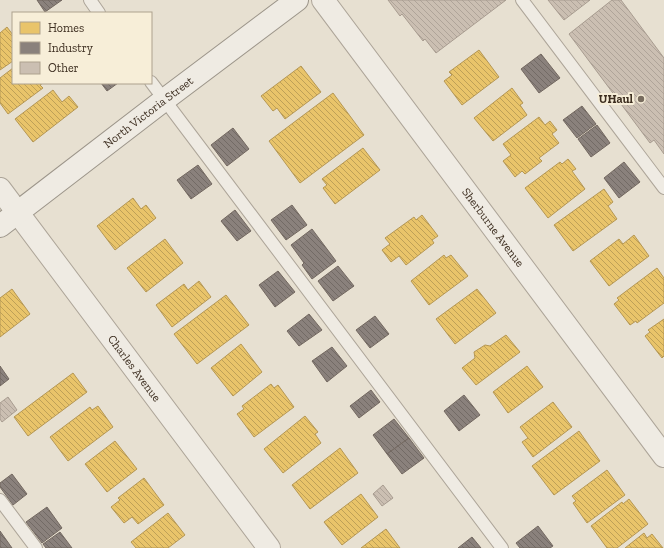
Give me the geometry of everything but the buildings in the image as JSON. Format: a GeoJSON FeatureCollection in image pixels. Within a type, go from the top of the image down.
{"type":"FeatureCollection","features":[{"type":"Feature","properties":{"kind":"street","name":"North Victoria Street"},"geometry":{"type":"LineString","coordinates":[[0,226],[297,0]]}},
{"type":"Feature","properties":{"kind":"street","name":"Sherburne Avenue"},"geometry":{"type":"LineString","coordinates":[[323,0],[664,456]]}},
{"type":"Feature","properties":{"kind":"street","name":"Charles Avenue"},"geometry":{"type":"LineString","coordinates":[[0,189],[269,548]]}},
{"type":"Feature","properties":{"kind":"lane"},"geometry":{"type":"LineString","coordinates":[[90,0],[98,12]]}},
{"type":"Feature","properties":{"kind":"lane"},"geometry":{"type":"LineString","coordinates":[[522,0],[664,188]]}},
{"type":"Feature","properties":{"kind":"lane"},"geometry":{"type":"LineString","coordinates":[[152,83],[502,548]]}},
{"type":"Feature","properties":{"kind":"lane"},"geometry":{"type":"LineString","coordinates":[[0,500],[36,548]]}},
{"type":"Feature","properties":{"kind":"place","name":"UHaul"},"geometry":{"type":"Point","coordinates":[641,99]}}]}
